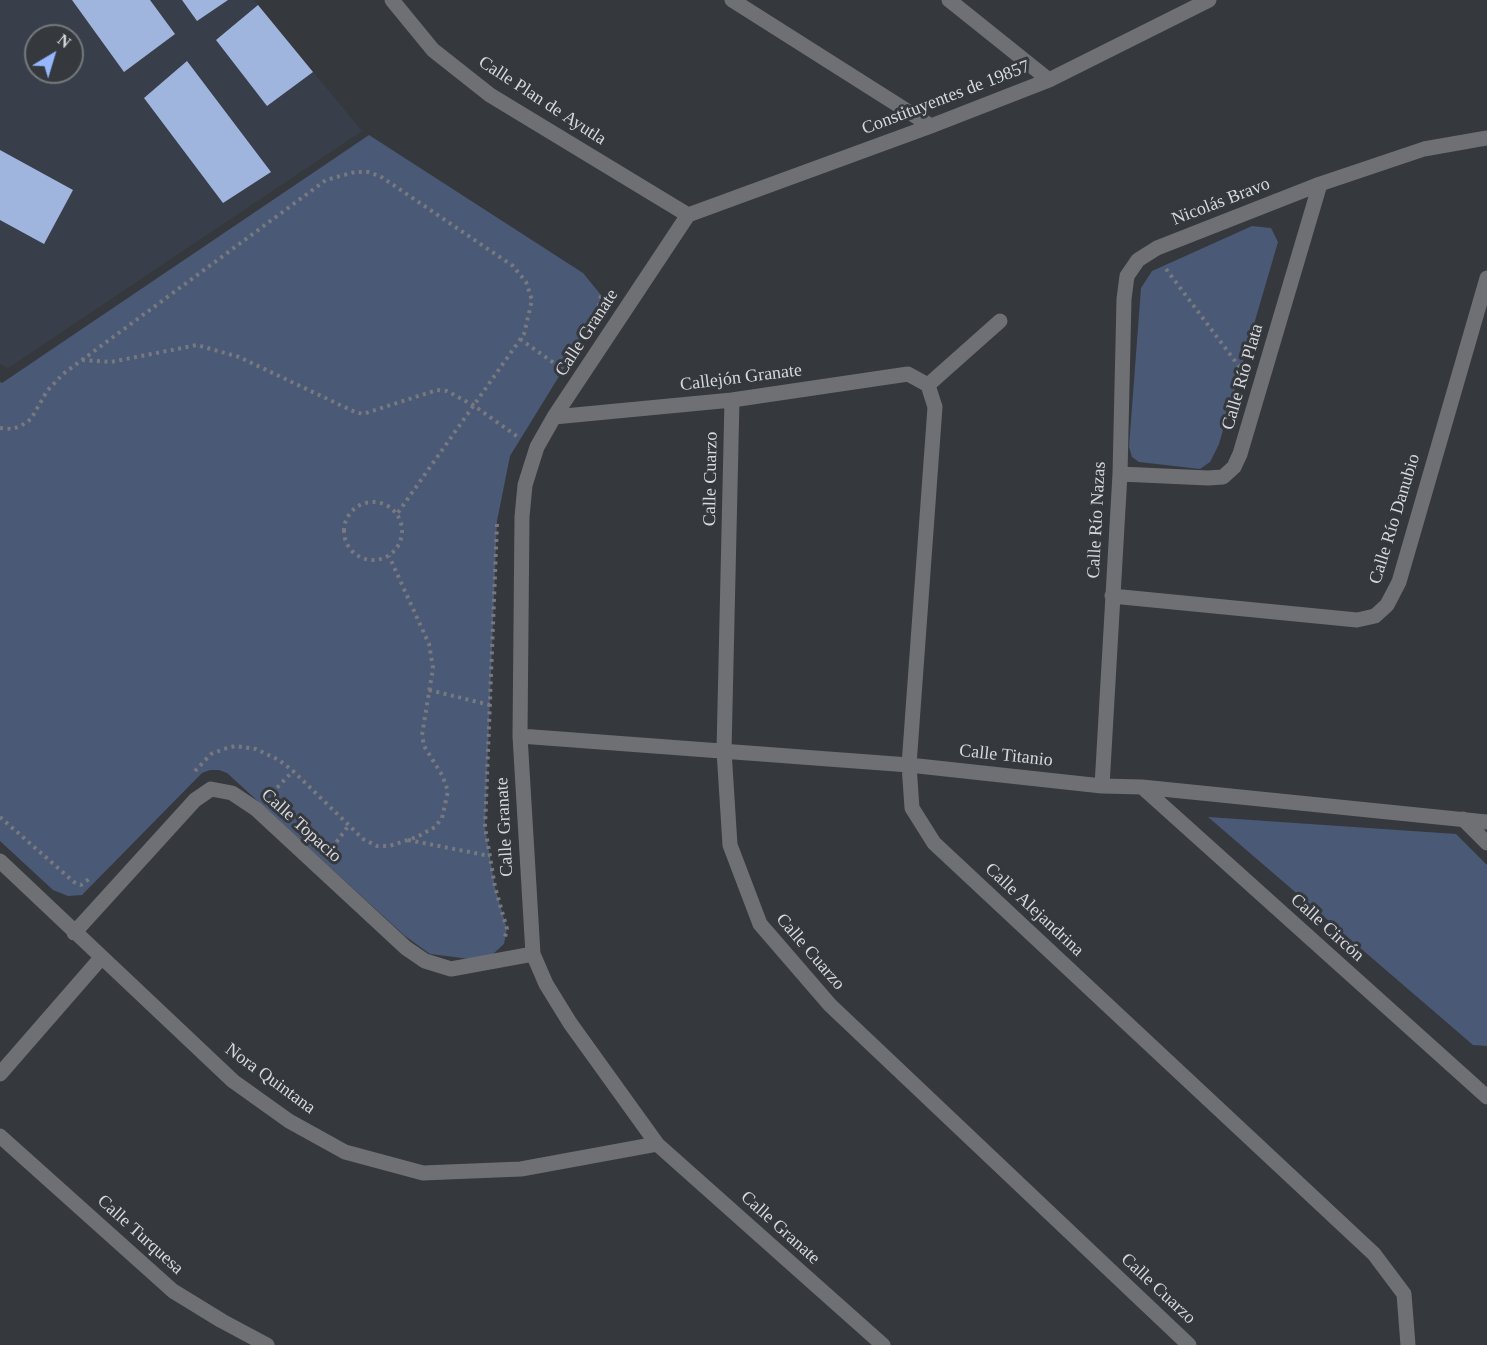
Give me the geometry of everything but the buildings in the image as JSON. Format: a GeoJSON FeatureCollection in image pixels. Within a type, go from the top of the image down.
{"type":"FeatureCollection","features":[{"type":"Feature","properties":{"kind":"street","name":"Calle Plan de Ayutla"},"geometry":{"type":"LineString","coordinates":[[392,0],[434,50],[490,95],[688,215]]}},
{"type":"Feature","properties":{"kind":"street"},"geometry":{"type":"LineString","coordinates":[[732,0],[931,126]]}},
{"type":"Feature","properties":{"kind":"street"},"geometry":{"type":"LineString","coordinates":[[949,0],[1048,80]]}},
{"type":"Feature","properties":{"kind":"street","name":"Constituyentes de 19857"},"geometry":{"type":"LineString","coordinates":[[688,215],[931,126],[1048,80],[1209,0]]}},
{"type":"Feature","properties":{"kind":"street","name":"Nicolás Bravo"},"geometry":{"type":"LineString","coordinates":[[1138,260],[1157,248],[1320,184],[1424,149],[1487,138]]}},
{"type":"Feature","properties":{"kind":"street","name":"Calle Río Plata"},"geometry":{"type":"LineString","coordinates":[[1120,474],[1208,478],[1222,477],[1234,467],[1240,454],[1320,184]]}},
{"type":"Feature","properties":{"kind":"street","name":"Calle Granate"},"geometry":{"type":"LineString","coordinates":[[688,215],[554,417],[537,447],[525,485],[522,517],[520,736],[532,954],[546,984],[570,1023],[657,1144],[883,1345]]}},
{"type":"Feature","properties":{"kind":"street","name":"Calle Río Nazas"},"geometry":{"type":"LineString","coordinates":[[1102,786],[1120,474],[1124,299],[1127,276],[1138,260]]}},
{"type":"Feature","properties":{"kind":"street","name":"Calle Río Danubio"},"geometry":{"type":"LineString","coordinates":[[1112,596],[1357,620],[1374,616],[1387,605],[1399,582],[1487,278]]}},
{"type":"Feature","properties":{"kind":"street"},"geometry":{"type":"LineString","coordinates":[[928,385],[1000,321]]}},
{"type":"Feature","properties":{"kind":"street","name":"Callejón Granate"},"geometry":{"type":"LineString","coordinates":[[554,417],[732,400],[908,374],[928,385]]}},
{"type":"Feature","properties":{"kind":"street","name":"Calle Alejandrina"},"geometry":{"type":"LineString","coordinates":[[928,385],[935,407],[909,765],[912,808],[934,843],[1374,1254],[1404,1294],[1408,1345]]}},
{"type":"Feature","properties":{"kind":"street","name":"Calle Cuarzo"},"geometry":{"type":"LineString","coordinates":[[732,400],[724,751],[730,845],[760,924],[830,1005],[1189,1345]]}},
{"type":"Feature","properties":{"kind":"street","name":"Calle Titanio"},"geometry":{"type":"LineString","coordinates":[[520,736],[909,765],[1102,786],[1142,787],[1487,822]]}},
{"type":"Feature","properties":{"kind":"street","name":"Calle Circón"},"geometry":{"type":"LineString","coordinates":[[1142,787],[1480,1084],[1487,1097]]}},
{"type":"Feature","properties":{"kind":"street","name":"Calle Topacio"},"geometry":{"type":"LineString","coordinates":[[74,933],[195,800],[211,789],[232,793],[256,809],[406,948],[425,961],[452,969],[532,954]]}},
{"type":"Feature","properties":{"kind":"street"},"geometry":{"type":"LineString","coordinates":[[1463,819],[1487,843]]}},
{"type":"Feature","properties":{"kind":"street","name":"Nora Quintana"},"geometry":{"type":"LineString","coordinates":[[0,861],[233,1081],[289,1121],[345,1152],[423,1173],[521,1169],[657,1144]]}},
{"type":"Feature","properties":{"kind":"street"},"geometry":{"type":"LineString","coordinates":[[0,1074],[101,958]]}},
{"type":"Feature","properties":{"kind":"street","name":"Calle Turquesa"},"geometry":{"type":"LineString","coordinates":[[0,1136],[173,1291],[267,1345]]}},
{"type":"Feature","properties":{"kind":"path"},"geometry":{"type":"LineString","coordinates":[[0,428],[12,429],[31,419],[54,381],[326,180],[355,172],[368,172],[380,176],[513,266],[526,282],[532,300],[524,334],[397,514]]}},
{"type":"Feature","properties":{"kind":"path"},"geometry":{"type":"LineString","coordinates":[[1158,268],[1163,266],[1241,369]]}},
{"type":"Feature","properties":{"kind":"path"},"geometry":{"type":"LineString","coordinates":[[598,313],[601,295]]}},
{"type":"Feature","properties":{"kind":"path"},"geometry":{"type":"LineString","coordinates":[[520,339],[563,369]]}},
{"type":"Feature","properties":{"kind":"path"},"geometry":{"type":"LineString","coordinates":[[82,360],[111,362],[197,345],[239,357],[363,414],[437,390],[447,391],[473,405],[520,438]]}},
{"type":"Feature","properties":{"kind":"path"},"geometry":{"type":"LineString","coordinates":[[1238,380],[1244,359]]}},
{"type":"Feature","properties":{"kind":"path"},"geometry":{"type":"LineString","coordinates":[[558,378],[568,361]]}},
{"type":"Feature","properties":{"kind":"path"},"geometry":{"type":"LineString","coordinates":[[515,447],[523,432]]}},
{"type":"Feature","properties":{"kind":"path"},"geometry":{"type":"LineString","coordinates":[[370,501],[383,503],[397,514],[401,522],[402,538],[400,544],[388,556],[372,560],[357,555],[349,547],[344,531],[346,519],[353,509],[370,501]]}},
{"type":"Feature","properties":{"kind":"path"},"geometry":{"type":"LineString","coordinates":[[497,521],[485,827],[495,887],[507,929],[504,944]]}},
{"type":"Feature","properties":{"kind":"path"},"geometry":{"type":"LineString","coordinates":[[202,773],[194,774],[211,754],[235,746],[256,749],[279,760],[293,771],[363,839],[376,846],[389,846],[435,827],[442,818],[448,791],[442,775],[424,746],[422,735],[433,668],[429,644],[388,556]]}},
{"type":"Feature","properties":{"kind":"path"},"geometry":{"type":"LineString","coordinates":[[429,690],[489,705]]}},
{"type":"Feature","properties":{"kind":"path"},"geometry":{"type":"LineString","coordinates":[[269,797],[293,771]]}},
{"type":"Feature","properties":{"kind":"path"},"geometry":{"type":"LineString","coordinates":[[0,817],[74,882],[81,885],[95,873]]}},
{"type":"Feature","properties":{"kind":"path"},"geometry":{"type":"LineString","coordinates":[[330,850],[349,825]]}},
{"type":"Feature","properties":{"kind":"path"},"geometry":{"type":"LineString","coordinates":[[407,840],[490,856]]}},
{"type":"Feature","properties":{"kind":"shaded area"},"geometry":{"type":"Polygon","coordinates":[[[0,0],[254,0],[362,131],[8,368],[0,364],[0,0]]]}},
{"type":"Feature","properties":{"kind":"shaded area"},"geometry":{"type":"Polygon","coordinates":[[[369,135],[583,273],[601,295],[598,313],[510,456],[497,521],[485,827],[495,887],[507,929],[504,944],[493,954],[470,959],[430,954],[405,936],[227,773],[219,770],[202,773],[82,895],[68,896],[53,890],[0,841],[0,382],[2,383],[369,135]]]}},
{"type":"Feature","properties":{"kind":"shaded area"},"geometry":{"type":"Polygon","coordinates":[[[1252,226],[1271,228],[1278,242],[1219,444],[1210,462],[1200,469],[1139,462],[1132,457],[1129,447],[1141,288],[1152,271],[1252,226]]]}},
{"type":"Feature","properties":{"kind":"shaded area"},"geometry":{"type":"Polygon","coordinates":[[[1208,817],[1456,834],[1487,865],[1487,1046],[1473,1045],[1208,817]]]}}]}
